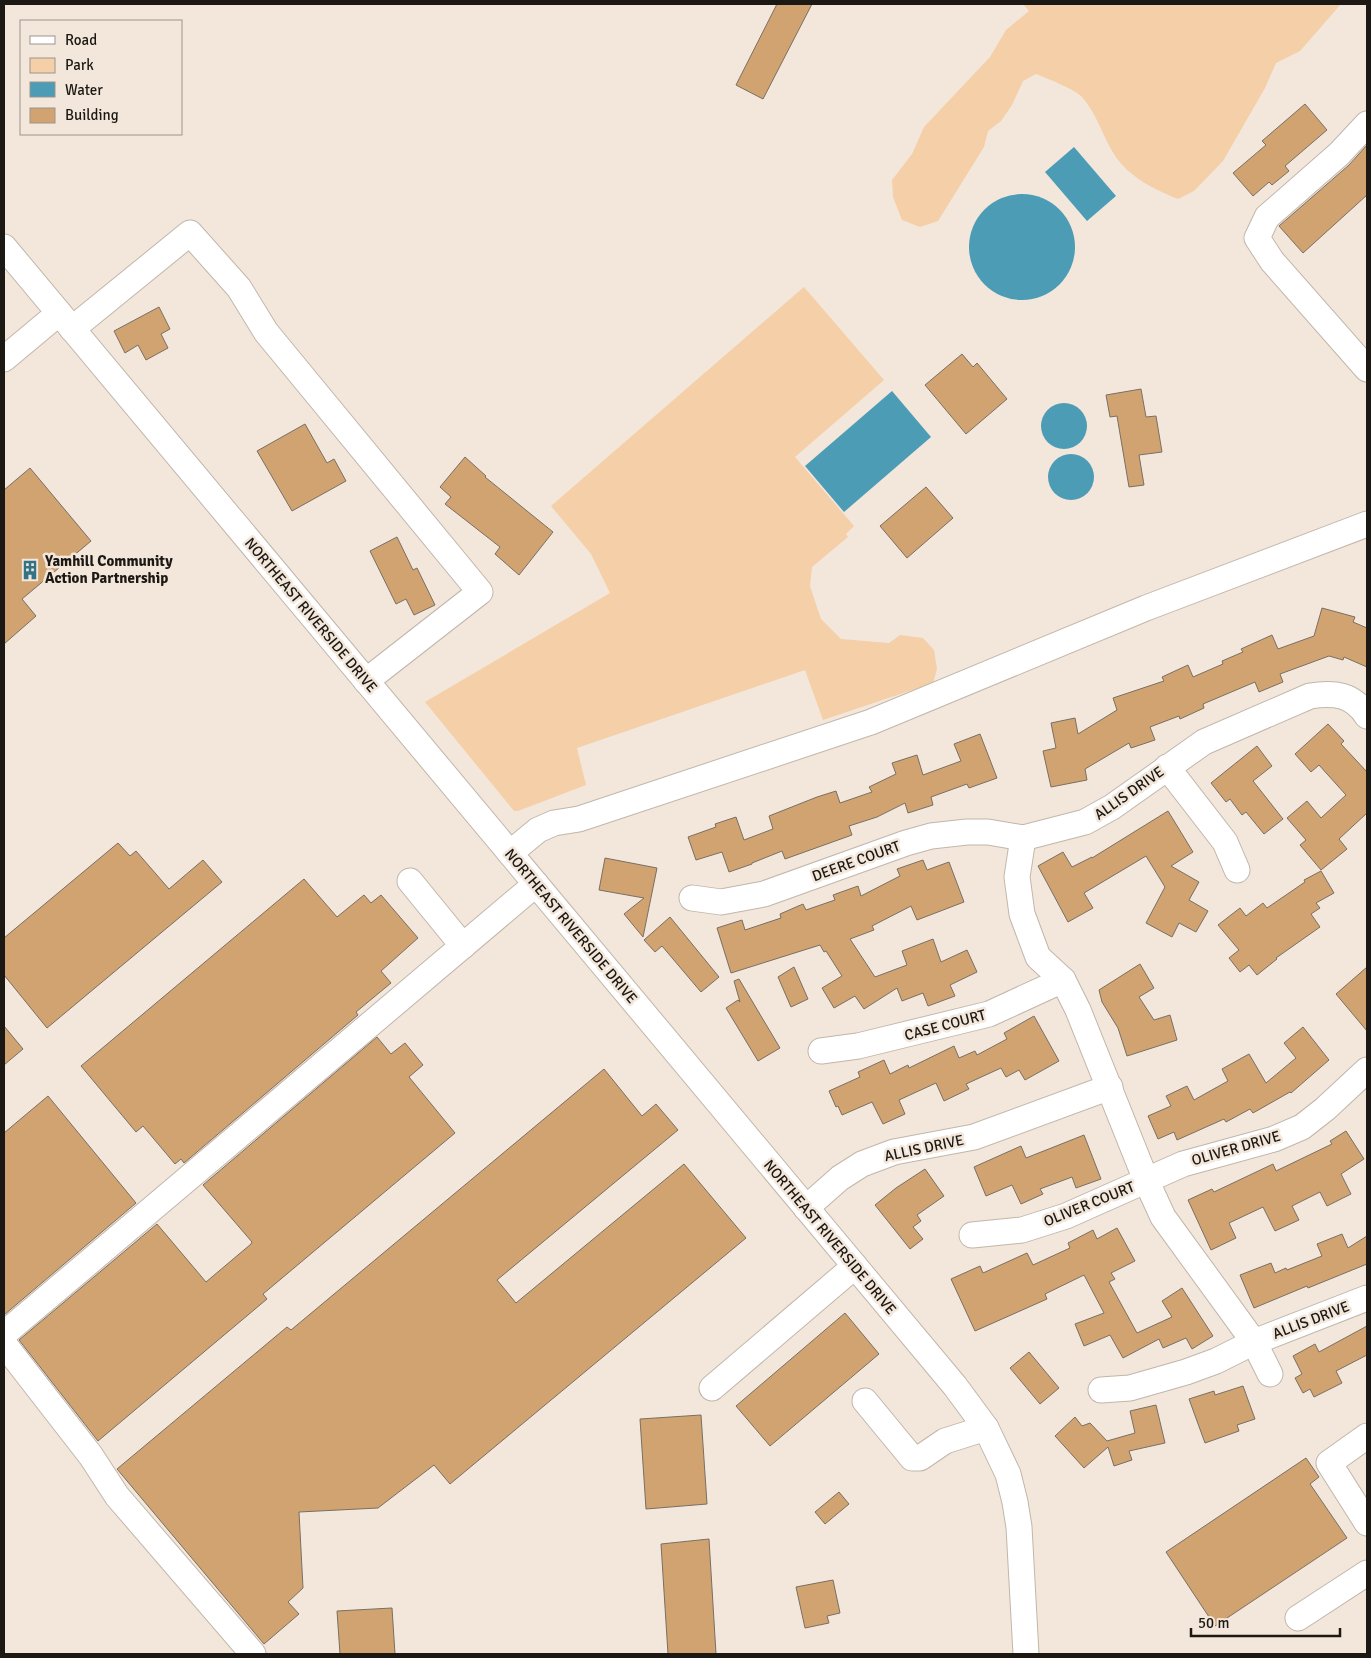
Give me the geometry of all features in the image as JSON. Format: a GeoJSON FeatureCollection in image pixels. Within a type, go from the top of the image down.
{"type":"FeatureCollection","features":[{"type":"Feature","properties":{"kind":"street"},"geometry":{"type":"LineString","coordinates":[[1367,124],[1339,154],[1267,217],[1257,238],[1272,261],[1367,369]]}},
{"type":"Feature","properties":{"kind":"street"},"geometry":{"type":"LineString","coordinates":[[4,359],[66,321],[190,233],[239,288],[266,332],[480,592],[366,681]]}},
{"type":"Feature","properties":{"kind":"street","name":"NORTHEAST RIVERSIDE DRIVE"},"geometry":{"type":"LineString","coordinates":[[4,247],[955,1386],[986,1428],[1008,1474],[1015,1502],[1019,1527],[1026,1654]]}},
{"type":"Feature","properties":{"kind":"street"},"geometry":{"type":"LineString","coordinates":[[510,853],[538,830],[554,823],[579,819],[871,722],[1137,612],[1367,524]]}},
{"type":"Feature","properties":{"kind":"street","name":"ALLIS DRIVE"},"geometry":{"type":"LineString","coordinates":[[1270,1374],[1254,1342],[1163,1217],[1146,1180],[1078,1010],[1063,980],[1038,957],[1022,914],[1017,877],[1023,838],[1085,822],[1112,808],[1204,742],[1310,696],[1326,693],[1340,695],[1352,700],[1362,708],[1367,716]]}},
{"type":"Feature","properties":{"kind":"street"},"geometry":{"type":"LineString","coordinates":[[1167,767],[1225,842],[1237,870]]}},
{"type":"Feature","properties":{"kind":"street","name":"DEERE COURT"},"geometry":{"type":"LineString","coordinates":[[692,898],[721,902],[764,894],[906,843],[932,836],[988,832],[1023,838]]}},
{"type":"Feature","properties":{"kind":"street"},"geometry":{"type":"LineString","coordinates":[[410,881],[464,946]]}},
{"type":"Feature","properties":{"kind":"street"},"geometry":{"type":"LineString","coordinates":[[4,1334],[536,884]]}},
{"type":"Feature","properties":{"kind":"street","name":"CASE COURT"},"geometry":{"type":"LineString","coordinates":[[821,1051],[858,1046],[981,1016],[1063,980]]}},
{"type":"Feature","properties":{"kind":"street","name":"OLIVER DRIVE"},"geometry":{"type":"LineString","coordinates":[[1146,1180],[1183,1164],[1274,1140],[1302,1127],[1325,1109],[1367,1070]]}},
{"type":"Feature","properties":{"kind":"street","name":"ALLIS DRIVE"},"geometry":{"type":"LineString","coordinates":[[806,1208],[840,1178],[862,1164],[894,1152],[974,1137],[1110,1088]]}},
{"type":"Feature","properties":{"kind":"street","name":"OLIVER COURT"},"geometry":{"type":"LineString","coordinates":[[972,1235],[1022,1230],[1057,1219],[1146,1180]]}},
{"type":"Feature","properties":{"kind":"street"},"geometry":{"type":"LineString","coordinates":[[712,1388],[855,1266]]}},
{"type":"Feature","properties":{"kind":"street","name":"ALLIS DRIVE"},"geometry":{"type":"LineString","coordinates":[[1254,1342],[1367,1298]]}},
{"type":"Feature","properties":{"kind":"street"},"geometry":{"type":"LineString","coordinates":[[1100,1390],[1130,1388],[1186,1372],[1216,1361],[1254,1342]]}},
{"type":"Feature","properties":{"kind":"street"},"geometry":{"type":"LineString","coordinates":[[4,1344],[91,1456],[117,1496],[253,1654]]}},
{"type":"Feature","properties":{"kind":"street"},"geometry":{"type":"LineString","coordinates":[[865,1401],[914,1459],[920,1458],[945,1441],[986,1428]]}},
{"type":"Feature","properties":{"kind":"street"},"geometry":{"type":"LineString","coordinates":[[1367,1436],[1329,1463],[1367,1523]]}},
{"type":"Feature","properties":{"kind":"street"},"geometry":{"type":"LineString","coordinates":[[1298,1618],[1367,1573]]}},
{"type":"Feature","properties":{"kind":"green space"},"geometry":{"type":"Polygon","coordinates":[[[1023,4],[1341,4],[1300,51],[1276,63],[1265,88],[1223,161],[1194,191],[1178,199],[1140,180],[1124,166],[1111,149],[1094,115],[1081,96],[1036,74],[1023,81],[1012,105],[1001,121],[988,131],[984,147],[938,221],[920,227],[902,220],[893,197],[892,180],[912,154],[924,127],[990,57],[1006,30],[1029,11],[1023,4]]]}},
{"type":"Feature","properties":{"kind":"green space"},"geometry":{"type":"Polygon","coordinates":[[[804,287],[884,380],[795,457],[854,526],[846,534],[848,537],[812,567],[810,586],[821,619],[841,639],[889,643],[900,635],[923,638],[934,650],[937,669],[933,683],[823,720],[805,670],[577,748],[586,785],[514,811],[425,702],[610,593],[591,554],[551,506],[804,287]]]}},
{"type":"Feature","properties":{"kind":"water"},"geometry":{"type":"Polygon","coordinates":[[[1074,147],[1116,196],[1087,221],[1045,172],[1074,147]]]}},
{"type":"Feature","properties":{"kind":"water"},"geometry":{"type":"Polygon","coordinates":[[[1022,194],[1042,198],[1060,209],[1071,227],[1075,247],[1071,267],[1060,285],[1042,296],[1022,300],[1002,296],[984,285],[973,267],[969,247],[973,227],[984,209],[1002,198],[1022,194]]]}},
{"type":"Feature","properties":{"kind":"water"},"geometry":{"type":"Polygon","coordinates":[[[892,391],[931,437],[844,512],[805,466],[892,391]]]}},
{"type":"Feature","properties":{"kind":"water"},"geometry":{"type":"Polygon","coordinates":[[[1059,403],[1069,403],[1083,413],[1087,426],[1083,439],[1077,445],[1069,449],[1059,449],[1045,439],[1041,431],[1041,421],[1051,407],[1059,403]]]}},
{"type":"Feature","properties":{"kind":"water"},"geometry":{"type":"Polygon","coordinates":[[[1066,454],[1076,454],[1090,464],[1094,477],[1090,490],[1084,496],[1076,500],[1066,500],[1052,490],[1048,482],[1048,472],[1058,458],[1066,454]]]}},
{"type":"Feature","properties":{"kind":"building"},"geometry":{"type":"Polygon","coordinates":[[[777,4],[812,4],[763,99],[736,85],[777,4]]]}},
{"type":"Feature","properties":{"kind":"building"},"geometry":{"type":"Polygon","coordinates":[[[1305,104],[1327,130],[1285,166],[1289,171],[1272,185],[1269,182],[1253,196],[1233,173],[1266,145],[1262,141],[1305,104]]]}},
{"type":"Feature","properties":{"kind":"building"},"geometry":{"type":"Polygon","coordinates":[[[1367,145],[1367,195],[1303,253],[1279,226],[1349,165],[1367,145]]]}},
{"type":"Feature","properties":{"kind":"building"},"geometry":{"type":"Polygon","coordinates":[[[159,307],[170,329],[161,334],[168,348],[146,360],[138,345],[125,353],[114,331],[159,307]]]}},
{"type":"Feature","properties":{"kind":"building"},"geometry":{"type":"Polygon","coordinates":[[[962,354],[973,367],[977,363],[1007,399],[966,434],[925,385],[962,354]]]}},
{"type":"Feature","properties":{"kind":"building"},"geometry":{"type":"Polygon","coordinates":[[[1141,389],[1146,417],[1156,416],[1162,452],[1139,455],[1144,485],[1129,487],[1117,416],[1110,417],[1106,395],[1141,389]]]}},
{"type":"Feature","properties":{"kind":"building"},"geometry":{"type":"Polygon","coordinates":[[[305,424],[327,463],[334,459],[346,481],[292,511],[257,451],[305,424]]]}},
{"type":"Feature","properties":{"kind":"building"},"geometry":{"type":"Polygon","coordinates":[[[465,457],[485,477],[553,532],[519,575],[495,554],[500,547],[445,504],[451,497],[440,487],[465,457]]]}},
{"type":"Feature","properties":{"kind":"building","name":"Yamhill Community Action Partnership"},"geometry":{"type":"Polygon","coordinates":[[[30,468],[91,541],[22,599],[36,616],[4,644],[4,490],[30,468]]]}},
{"type":"Feature","properties":{"kind":"building"},"geometry":{"type":"Polygon","coordinates":[[[926,487],[953,518],[907,558],[880,526],[926,487]]]}},
{"type":"Feature","properties":{"kind":"building"},"geometry":{"type":"Polygon","coordinates":[[[397,537],[413,570],[417,568],[435,605],[414,615],[406,599],[396,604],[370,551],[397,537]]]}},
{"type":"Feature","properties":{"kind":"building"},"geometry":{"type":"Polygon","coordinates":[[[1322,608],[1355,617],[1353,622],[1367,628],[1367,667],[1344,657],[1343,660],[1329,656],[1280,674],[1283,682],[1259,692],[1255,682],[1203,704],[1204,708],[1180,719],[1179,716],[1150,727],[1155,740],[1131,748],[1129,743],[1085,769],[1087,780],[1051,787],[1043,751],[1056,748],[1051,723],[1075,718],[1078,734],[1117,710],[1113,698],[1164,681],[1162,677],[1188,665],[1193,677],[1223,664],[1222,661],[1243,652],[1241,649],[1272,635],[1278,649],[1314,636],[1322,608]]]}},
{"type":"Feature","properties":{"kind":"building"},"geometry":{"type":"Polygon","coordinates":[[[1328,724],[1344,741],[1341,744],[1367,772],[1367,813],[1339,839],[1347,849],[1321,870],[1300,845],[1306,840],[1287,818],[1307,801],[1321,818],[1346,795],[1319,765],[1311,772],[1295,754],[1328,724]]]}},
{"type":"Feature","properties":{"kind":"building"},"geometry":{"type":"Polygon","coordinates":[[[980,734],[997,778],[969,788],[967,784],[931,797],[933,805],[908,813],[905,803],[877,817],[849,826],[852,835],[785,859],[782,851],[729,872],[722,852],[696,860],[688,837],[716,827],[715,824],[736,817],[744,840],[773,829],[769,816],[817,797],[836,791],[840,803],[872,792],[869,787],[896,774],[892,763],[917,755],[923,775],[961,761],[954,744],[980,734]]]}},
{"type":"Feature","properties":{"kind":"building"},"geometry":{"type":"Polygon","coordinates":[[[1257,746],[1272,766],[1253,781],[1283,819],[1264,834],[1246,812],[1242,815],[1230,799],[1226,802],[1211,783],[1257,746]]]}},
{"type":"Feature","properties":{"kind":"building"},"geometry":{"type":"Polygon","coordinates":[[[1168,811],[1193,852],[1171,866],[1199,882],[1189,900],[1208,911],[1196,932],[1179,923],[1172,937],[1146,923],[1165,887],[1146,856],[1084,893],[1093,908],[1068,922],[1038,866],[1063,852],[1072,867],[1092,858],[1168,811]]]}},
{"type":"Feature","properties":{"kind":"building"},"geometry":{"type":"Polygon","coordinates":[[[118,843],[130,856],[136,851],[169,889],[203,860],[222,882],[47,1028],[4,975],[4,938],[118,843]]]}},
{"type":"Feature","properties":{"kind":"building"},"geometry":{"type":"Polygon","coordinates":[[[605,858],[657,868],[643,937],[624,914],[644,898],[599,890],[605,858]]]}},
{"type":"Feature","properties":{"kind":"building"},"geometry":{"type":"Polygon","coordinates":[[[923,860],[927,870],[949,862],[964,902],[917,920],[911,906],[872,926],[874,930],[850,939],[875,977],[907,965],[902,951],[933,939],[941,962],[967,950],[977,972],[950,985],[955,996],[928,1006],[923,993],[902,1001],[897,988],[864,1009],[855,996],[834,1008],[822,988],[842,976],[820,945],[731,973],[717,928],[742,920],[745,930],[781,918],[780,914],[803,904],[806,910],[835,900],[833,895],[858,886],[861,896],[900,876],[897,869],[923,860]]]}},
{"type":"Feature","properties":{"kind":"building"},"geometry":{"type":"Polygon","coordinates":[[[1321,871],[1334,893],[1316,903],[1320,908],[1311,914],[1320,927],[1276,958],[1257,975],[1249,965],[1240,972],[1229,958],[1239,950],[1218,925],[1240,908],[1246,916],[1263,903],[1267,908],[1305,882],[1304,880],[1321,871]]]}},
{"type":"Feature","properties":{"kind":"building"},"geometry":{"type":"Polygon","coordinates":[[[304,879],[337,917],[364,895],[371,903],[381,895],[418,938],[381,971],[391,983],[356,1012],[358,1015],[184,1163],[181,1159],[175,1164],[143,1126],[136,1132],[81,1066],[304,879]]]}},
{"type":"Feature","properties":{"kind":"building"},"geometry":{"type":"Polygon","coordinates":[[[670,917],[719,977],[701,992],[662,946],[655,952],[644,940],[670,917]]]}},
{"type":"Feature","properties":{"kind":"building"},"geometry":{"type":"Polygon","coordinates":[[[1140,964],[1154,988],[1139,997],[1154,1020],[1170,1015],[1177,1040],[1127,1056],[1118,1028],[1102,1002],[1099,990],[1140,964]]]}},
{"type":"Feature","properties":{"kind":"building"},"geometry":{"type":"Polygon","coordinates":[[[794,967],[808,999],[791,1007],[778,977],[794,967]]]}},
{"type":"Feature","properties":{"kind":"building"},"geometry":{"type":"Polygon","coordinates":[[[1367,967],[1367,1031],[1336,994],[1367,967]]]}},
{"type":"Feature","properties":{"kind":"building"},"geometry":{"type":"Polygon","coordinates":[[[739,979],[780,1048],[758,1061],[726,1008],[738,1000],[740,1002],[734,981],[739,979]]]}},
{"type":"Feature","properties":{"kind":"building"},"geometry":{"type":"Polygon","coordinates":[[[1034,1016],[1059,1061],[1025,1080],[1019,1070],[1006,1077],[1001,1068],[966,1084],[969,1089],[944,1101],[936,1083],[899,1100],[905,1114],[883,1124],[872,1102],[842,1115],[829,1091],[860,1077],[858,1072],[884,1060],[890,1074],[908,1065],[909,1068],[954,1046],[959,1058],[975,1051],[977,1055],[1007,1039],[1004,1033],[1034,1016]]]}},
{"type":"Feature","properties":{"kind":"building"},"geometry":{"type":"Polygon","coordinates":[[[4,1026],[23,1049],[4,1065],[4,1026]]]}},
{"type":"Feature","properties":{"kind":"building"},"geometry":{"type":"Polygon","coordinates":[[[1303,1027],[1329,1060],[1291,1093],[1253,1113],[1250,1109],[1226,1122],[1224,1119],[1177,1140],[1174,1132],[1158,1139],[1148,1116],[1171,1106],[1166,1096],[1187,1086],[1194,1100],[1228,1081],[1222,1069],[1249,1054],[1266,1083],[1296,1058],[1284,1043],[1303,1027]]]}},
{"type":"Feature","properties":{"kind":"building"},"geometry":{"type":"Polygon","coordinates":[[[377,1037],[391,1054],[405,1043],[423,1065],[409,1077],[455,1133],[263,1294],[267,1299],[98,1441],[19,1340],[157,1224],[206,1282],[251,1244],[252,1242],[203,1185],[377,1037]]]}},
{"type":"Feature","properties":{"kind":"building"},"geometry":{"type":"Polygon","coordinates":[[[604,1069],[642,1116],[656,1104],[678,1130],[497,1280],[516,1303],[684,1164],[746,1238],[450,1484],[434,1465],[378,1508],[299,1512],[303,1588],[288,1602],[299,1614],[264,1644],[117,1469],[287,1327],[291,1330],[604,1069]]]}},
{"type":"Feature","properties":{"kind":"building"},"geometry":{"type":"Polygon","coordinates":[[[48,1096],[136,1203],[4,1315],[4,1133],[48,1096]]]}},
{"type":"Feature","properties":{"kind":"building"},"geometry":{"type":"Polygon","coordinates":[[[1346,1131],[1364,1159],[1341,1174],[1351,1194],[1327,1206],[1320,1192],[1292,1206],[1299,1220],[1275,1231],[1263,1207],[1229,1223],[1236,1238],[1211,1250],[1188,1200],[1212,1189],[1214,1192],[1273,1164],[1276,1171],[1332,1144],[1330,1141],[1346,1131]]]}},
{"type":"Feature","properties":{"kind":"building"},"geometry":{"type":"Polygon","coordinates":[[[1084,1135],[1101,1179],[1076,1188],[1072,1177],[1040,1189],[1043,1194],[1021,1204],[1012,1185],[986,1196],[974,1167],[1021,1146],[1026,1158],[1084,1135]]]}},
{"type":"Feature","properties":{"kind":"building"},"geometry":{"type":"Polygon","coordinates":[[[925,1169],[944,1196],[917,1215],[921,1221],[913,1227],[923,1239],[910,1249],[875,1205],[896,1188],[925,1169]]]}},
{"type":"Feature","properties":{"kind":"building"},"geometry":{"type":"Polygon","coordinates":[[[1117,1228],[1135,1261],[1111,1273],[1115,1279],[1109,1282],[1137,1333],[1172,1317],[1162,1301],[1182,1288],[1213,1336],[1192,1349],[1186,1338],[1163,1348],[1159,1339],[1123,1358],[1110,1335],[1084,1346],[1075,1324],[1104,1313],[1084,1275],[1045,1294],[1047,1299],[975,1331],[951,1279],[980,1266],[983,1273],[1027,1253],[1033,1265],[1070,1248],[1068,1243],[1093,1230],[1097,1239],[1117,1228]]]}},
{"type":"Feature","properties":{"kind":"building"},"geometry":{"type":"Polygon","coordinates":[[[1342,1234],[1348,1248],[1367,1236],[1367,1264],[1254,1308],[1240,1275],[1271,1263],[1275,1273],[1322,1256],[1317,1244],[1342,1234]]]}},
{"type":"Feature","properties":{"kind":"building"},"geometry":{"type":"Polygon","coordinates":[[[845,1313],[879,1354],[770,1446],[736,1406],[845,1313]]]}},
{"type":"Feature","properties":{"kind":"building"},"geometry":{"type":"Polygon","coordinates":[[[1367,1326],[1367,1355],[1336,1371],[1342,1383],[1314,1397],[1310,1389],[1303,1393],[1295,1378],[1302,1374],[1293,1356],[1315,1344],[1319,1352],[1367,1326]]]}},
{"type":"Feature","properties":{"kind":"building"},"geometry":{"type":"Polygon","coordinates":[[[1029,1352],[1059,1388],[1040,1404],[1010,1368],[1029,1352]]]}},
{"type":"Feature","properties":{"kind":"building"},"geometry":{"type":"Polygon","coordinates":[[[1243,1386],[1255,1419],[1237,1425],[1239,1431],[1205,1443],[1189,1399],[1214,1391],[1215,1395],[1243,1386]]]}},
{"type":"Feature","properties":{"kind":"building"},"geometry":{"type":"Polygon","coordinates":[[[1156,1405],[1165,1443],[1129,1451],[1132,1460],[1114,1466],[1108,1447],[1084,1468],[1055,1436],[1075,1417],[1082,1426],[1090,1423],[1107,1441],[1135,1433],[1130,1411],[1156,1405]]]}},
{"type":"Feature","properties":{"kind":"building"},"geometry":{"type":"Polygon","coordinates":[[[701,1415],[707,1504],[646,1509],[640,1419],[701,1415]]]}},
{"type":"Feature","properties":{"kind":"building"},"geometry":{"type":"Polygon","coordinates":[[[1306,1458],[1319,1477],[1310,1484],[1347,1538],[1215,1626],[1166,1552],[1306,1458]]]}},
{"type":"Feature","properties":{"kind":"building"},"geometry":{"type":"Polygon","coordinates":[[[839,1492],[849,1504],[825,1524],[815,1512],[839,1492]]]}},
{"type":"Feature","properties":{"kind":"building"},"geometry":{"type":"Polygon","coordinates":[[[709,1539],[716,1654],[668,1654],[661,1544],[709,1539]]]}},
{"type":"Feature","properties":{"kind":"building"},"geometry":{"type":"Polygon","coordinates":[[[833,1580],[840,1613],[827,1616],[829,1623],[805,1628],[796,1587],[833,1580]]]}},
{"type":"Feature","properties":{"kind":"building"},"geometry":{"type":"Polygon","coordinates":[[[392,1608],[395,1654],[340,1654],[337,1611],[392,1608]]]}},
{"type":"Feature","properties":{"kind":"place","name":"Yamhill Community Action Partnership"},"geometry":{"type":"Point","coordinates":[30,570]}}]}
